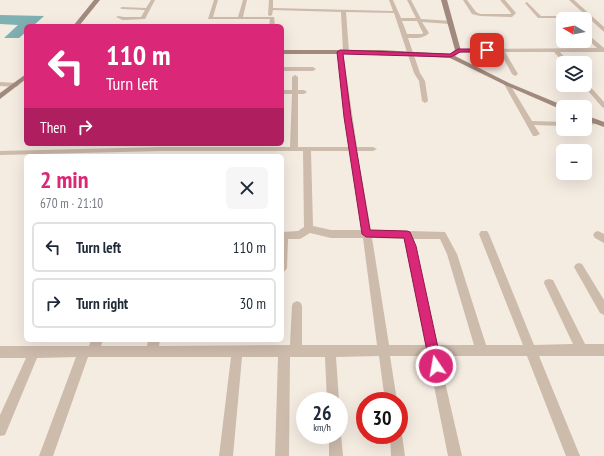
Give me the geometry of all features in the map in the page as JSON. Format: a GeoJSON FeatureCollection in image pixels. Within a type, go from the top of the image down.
{"type":"FeatureCollection","features":[{"type":"Feature","properties":{"kind":"street"},"geometry":{"type":"LineString","coordinates":[[78,24],[97,0]]}},
{"type":"Feature","properties":{"kind":"street"},"geometry":{"type":"LineString","coordinates":[[118,17],[142,21],[153,0]]}},
{"type":"Feature","properties":{"kind":"street"},"geometry":{"type":"LineString","coordinates":[[216,0],[210,18],[269,18],[273,19],[272,24]]}},
{"type":"Feature","properties":{"kind":"street"},"geometry":{"type":"LineString","coordinates":[[240,18],[245,0]]}},
{"type":"Feature","properties":{"kind":"street"},"geometry":{"type":"LineString","coordinates":[[269,18],[271,0]]}},
{"type":"Feature","properties":{"kind":"street"},"geometry":{"type":"LineString","coordinates":[[391,0],[417,73],[422,80],[425,101]]}},
{"type":"Feature","properties":{"kind":"street"},"geometry":{"type":"LineString","coordinates":[[405,36],[425,34],[409,0]]}},
{"type":"Feature","properties":{"kind":"street"},"geometry":{"type":"LineString","coordinates":[[444,0],[458,51]]}},
{"type":"Feature","properties":{"kind":"street"},"geometry":{"type":"LineString","coordinates":[[465,0],[474,13],[480,16],[512,16],[514,13],[502,0]]}},
{"type":"Feature","properties":{"kind":"street"},"geometry":{"type":"LineString","coordinates":[[571,0],[584,12]]}},
{"type":"Feature","properties":{"kind":"street"},"geometry":{"type":"LineString","coordinates":[[527,3],[540,16],[556,17]]}},
{"type":"Feature","properties":{"kind":"street"},"geometry":{"type":"LineString","coordinates":[[122,8],[148,9]]}},
{"type":"Feature","properties":{"kind":"street"},"geometry":{"type":"LineString","coordinates":[[270,9],[395,12]]}},
{"type":"Feature","properties":{"kind":"street"},"geometry":{"type":"LineString","coordinates":[[296,18],[297,10]]}},
{"type":"Feature","properties":{"kind":"street"},"geometry":{"type":"LineString","coordinates":[[343,10],[343,52],[348,117],[385,351],[390,392]]}},
{"type":"Feature","properties":{"kind":"street"},"geometry":{"type":"LineString","coordinates":[[222,24],[223,18]]}},
{"type":"Feature","properties":{"kind":"street"},"geometry":{"type":"LineString","coordinates":[[399,19],[450,22]]}},
{"type":"Feature","properties":{"kind":"street"},"geometry":{"type":"LineString","coordinates":[[592,19],[603,28]]}},
{"type":"Feature","properties":{"kind":"street"},"geometry":{"type":"LineString","coordinates":[[592,40],[603,50]]}},
{"type":"Feature","properties":{"kind":"street"},"geometry":{"type":"LineString","coordinates":[[451,56],[458,51],[555,50],[574,48],[603,50]]}},
{"type":"Feature","properties":{"kind":"street"},"geometry":{"type":"LineString","coordinates":[[501,50],[515,74]]}},
{"type":"Feature","properties":{"kind":"street"},"geometry":{"type":"LineString","coordinates":[[555,50],[560,56]]}},
{"type":"Feature","properties":{"kind":"street"},"geometry":{"type":"LineString","coordinates":[[284,52],[411,53],[451,56],[507,84],[556,104]]}},
{"type":"Feature","properties":{"kind":"street"},"geometry":{"type":"LineString","coordinates":[[284,69],[313,69]]}},
{"type":"Feature","properties":{"kind":"street"},"geometry":{"type":"LineString","coordinates":[[294,150],[293,92],[295,77]]}},
{"type":"Feature","properties":{"kind":"street"},"geometry":{"type":"LineString","coordinates":[[0,97],[24,78]]}},
{"type":"Feature","properties":{"kind":"street"},"geometry":{"type":"LineString","coordinates":[[0,84],[16,85]]}},
{"type":"Feature","properties":{"kind":"street"},"geometry":{"type":"LineString","coordinates":[[507,84],[536,134]]}},
{"type":"Feature","properties":{"kind":"street"},"geometry":{"type":"LineString","coordinates":[[284,92],[304,92]]}},
{"type":"Feature","properties":{"kind":"street"},"geometry":{"type":"LineString","coordinates":[[592,92],[604,106]]}},
{"type":"Feature","properties":{"kind":"street"},"geometry":{"type":"LineString","coordinates":[[530,123],[556,124]]}},
{"type":"Feature","properties":{"kind":"street"},"geometry":{"type":"LineString","coordinates":[[64,152],[68,146]]}},
{"type":"Feature","properties":{"kind":"street"},"geometry":{"type":"LineString","coordinates":[[97,152],[100,146]]}},
{"type":"Feature","properties":{"kind":"street"},"geometry":{"type":"LineString","coordinates":[[0,153],[164,150],[373,149]]}},
{"type":"Feature","properties":{"kind":"street"},"geometry":{"type":"LineString","coordinates":[[307,150],[309,229]]}},
{"type":"Feature","properties":{"kind":"street"},"geometry":{"type":"LineString","coordinates":[[284,236],[300,235],[309,229],[331,234],[442,236],[452,254],[482,350]]}},
{"type":"Feature","properties":{"kind":"street"},"geometry":{"type":"LineString","coordinates":[[484,234],[573,456]]}},
{"type":"Feature","properties":{"kind":"street"},"geometry":{"type":"LineString","coordinates":[[407,235],[411,246],[455,456]]}},
{"type":"Feature","properties":{"kind":"street"},"geometry":{"type":"LineString","coordinates":[[579,266],[604,310]]}},
{"type":"Feature","properties":{"kind":"street"},"geometry":{"type":"LineString","coordinates":[[549,283],[582,350]]}},
{"type":"Feature","properties":{"kind":"street"},"geometry":{"type":"LineString","coordinates":[[282,456],[290,351],[297,306]]}},
{"type":"Feature","properties":{"kind":"street"},"geometry":{"type":"LineString","coordinates":[[46,456],[88,352],[96,342]]}},
{"type":"Feature","properties":{"kind":"street"},"geometry":{"type":"LineString","coordinates":[[152,352],[154,342]]}},
{"type":"Feature","properties":{"kind":"street"},"geometry":{"type":"LineString","coordinates":[[0,352],[604,350]]}},
{"type":"Feature","properties":{"kind":"street"},"geometry":{"type":"LineString","coordinates":[[226,456],[237,351]]}},
{"type":"Feature","properties":{"kind":"street"},"geometry":{"type":"LineString","coordinates":[[330,351],[332,392]]}},
{"type":"Feature","properties":{"kind":"street"},"geometry":{"type":"LineString","coordinates":[[0,430],[34,352]]}},
{"type":"Feature","properties":{"kind":"street"},"geometry":{"type":"LineString","coordinates":[[335,444],[336,456]]}},
{"type":"Feature","properties":{"kind":"street"},"geometry":{"type":"LineString","coordinates":[[397,444],[398,456]]}},
{"type":"Feature","properties":{"kind":"water"},"geometry":{"type":"Polygon","coordinates":[[[0,15],[44,16],[35,24],[24,24],[24,34],[19,38],[4,38],[18,25],[0,24],[0,15]]]}},
{"type":"Feature","properties":{"kind":"route"},"geometry":{"type":"LineString","coordinates":[[436,366],[411,246],[407,235],[366,234],[348,117],[344,73],[340,52],[411,53],[451,56],[458,51],[487,50]]}}]}
